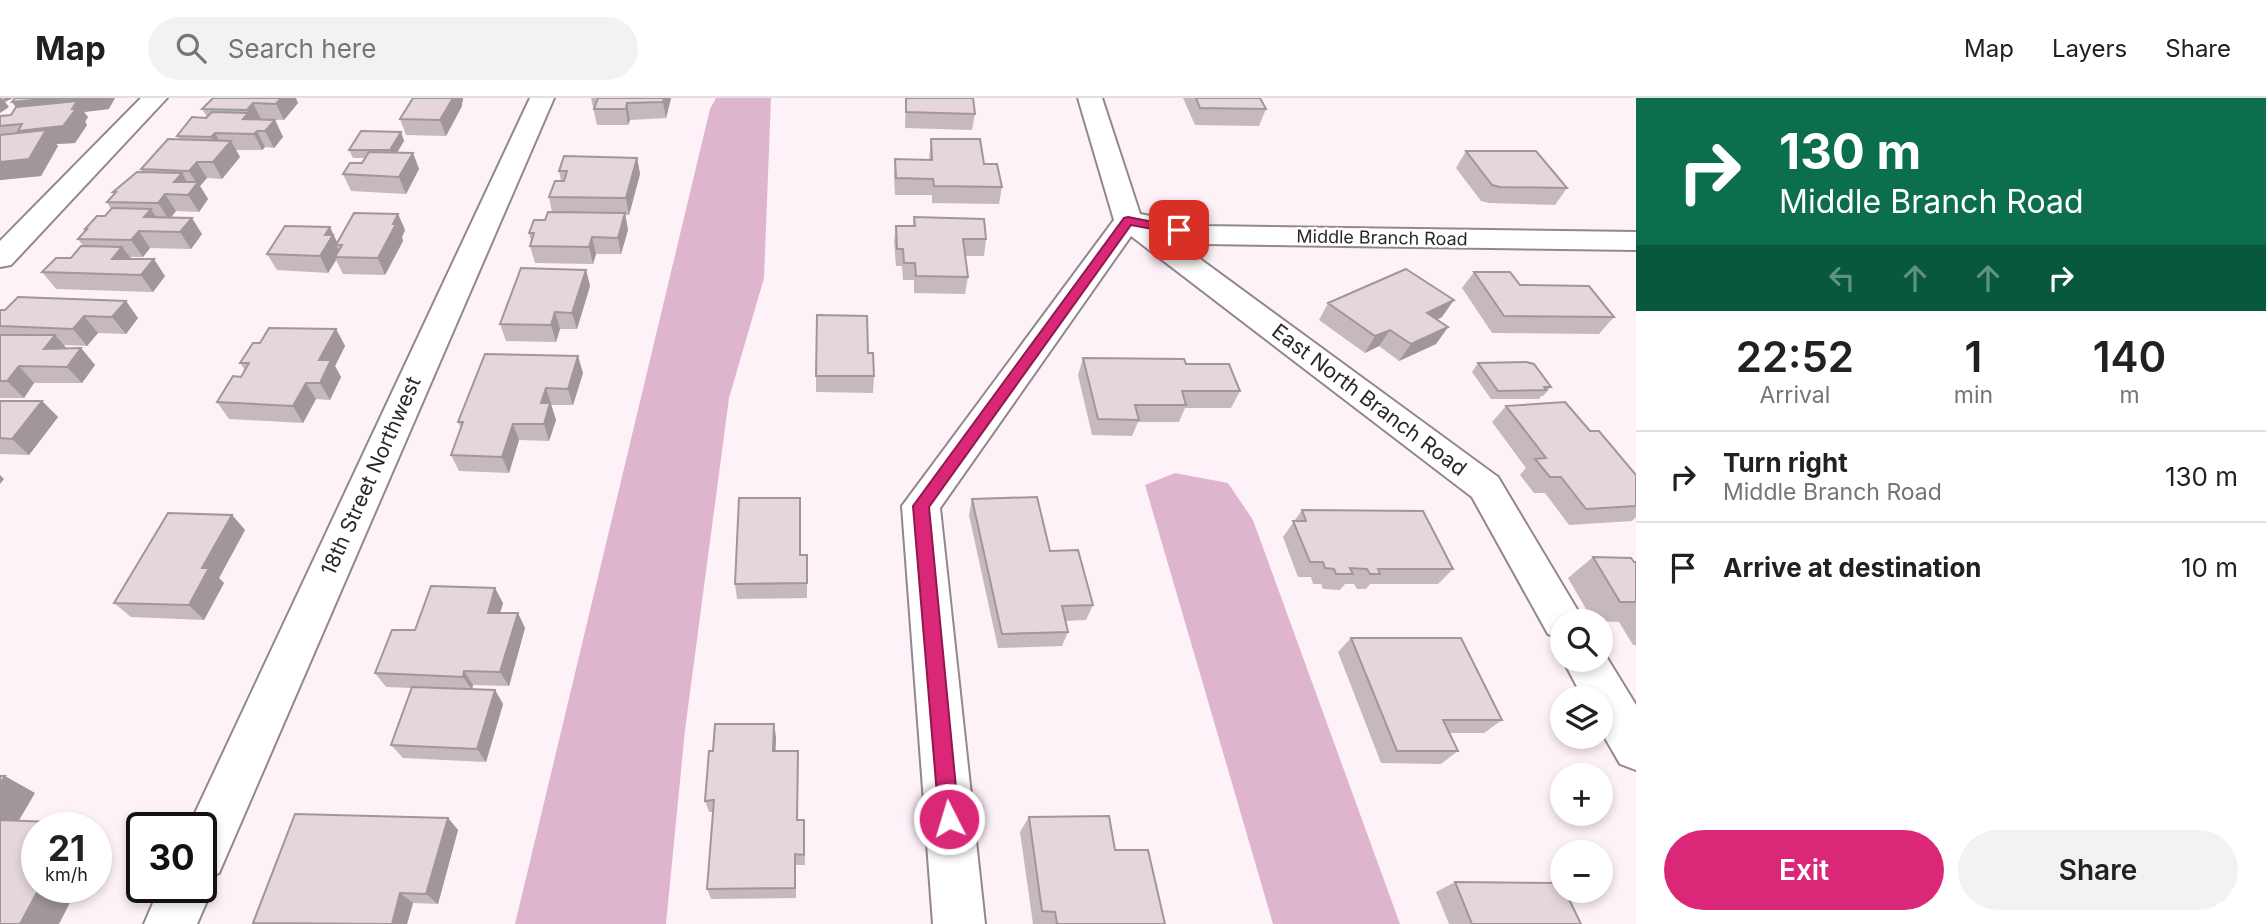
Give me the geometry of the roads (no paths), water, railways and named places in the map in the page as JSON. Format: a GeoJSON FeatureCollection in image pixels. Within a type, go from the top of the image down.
{"type":"FeatureCollection","features":[{"type":"Feature","properties":{"kind":"street"},"geometry":{"type":"LineString","coordinates":[[0,258],[155,98]]}},
{"type":"Feature","properties":{"kind":"street","name":"18th Street Northwest"},"geometry":{"type":"LineString","coordinates":[[217,819],[542,98]]}},
{"type":"Feature","properties":{"kind":"street"},"geometry":{"type":"LineString","coordinates":[[959,924],[921,506],[1128,220],[1090,98]]}},
{"type":"Feature","properties":{"kind":"street","name":"Middle Branch Road"},"geometry":{"type":"LineString","coordinates":[[1128,220],[1204,235],[1636,241]]}},
{"type":"Feature","properties":{"kind":"street","name":"East North Branch Road"},"geometry":{"type":"LineString","coordinates":[[1128,220],[1485,487],[1556,609]]}},
{"type":"Feature","properties":{"kind":"street"},"geometry":{"type":"LineString","coordinates":[[1592,672],[1636,748]]}},
{"type":"Feature","properties":{"kind":"street"},"geometry":{"type":"LineString","coordinates":[[170,924],[180,903]]}}]}
